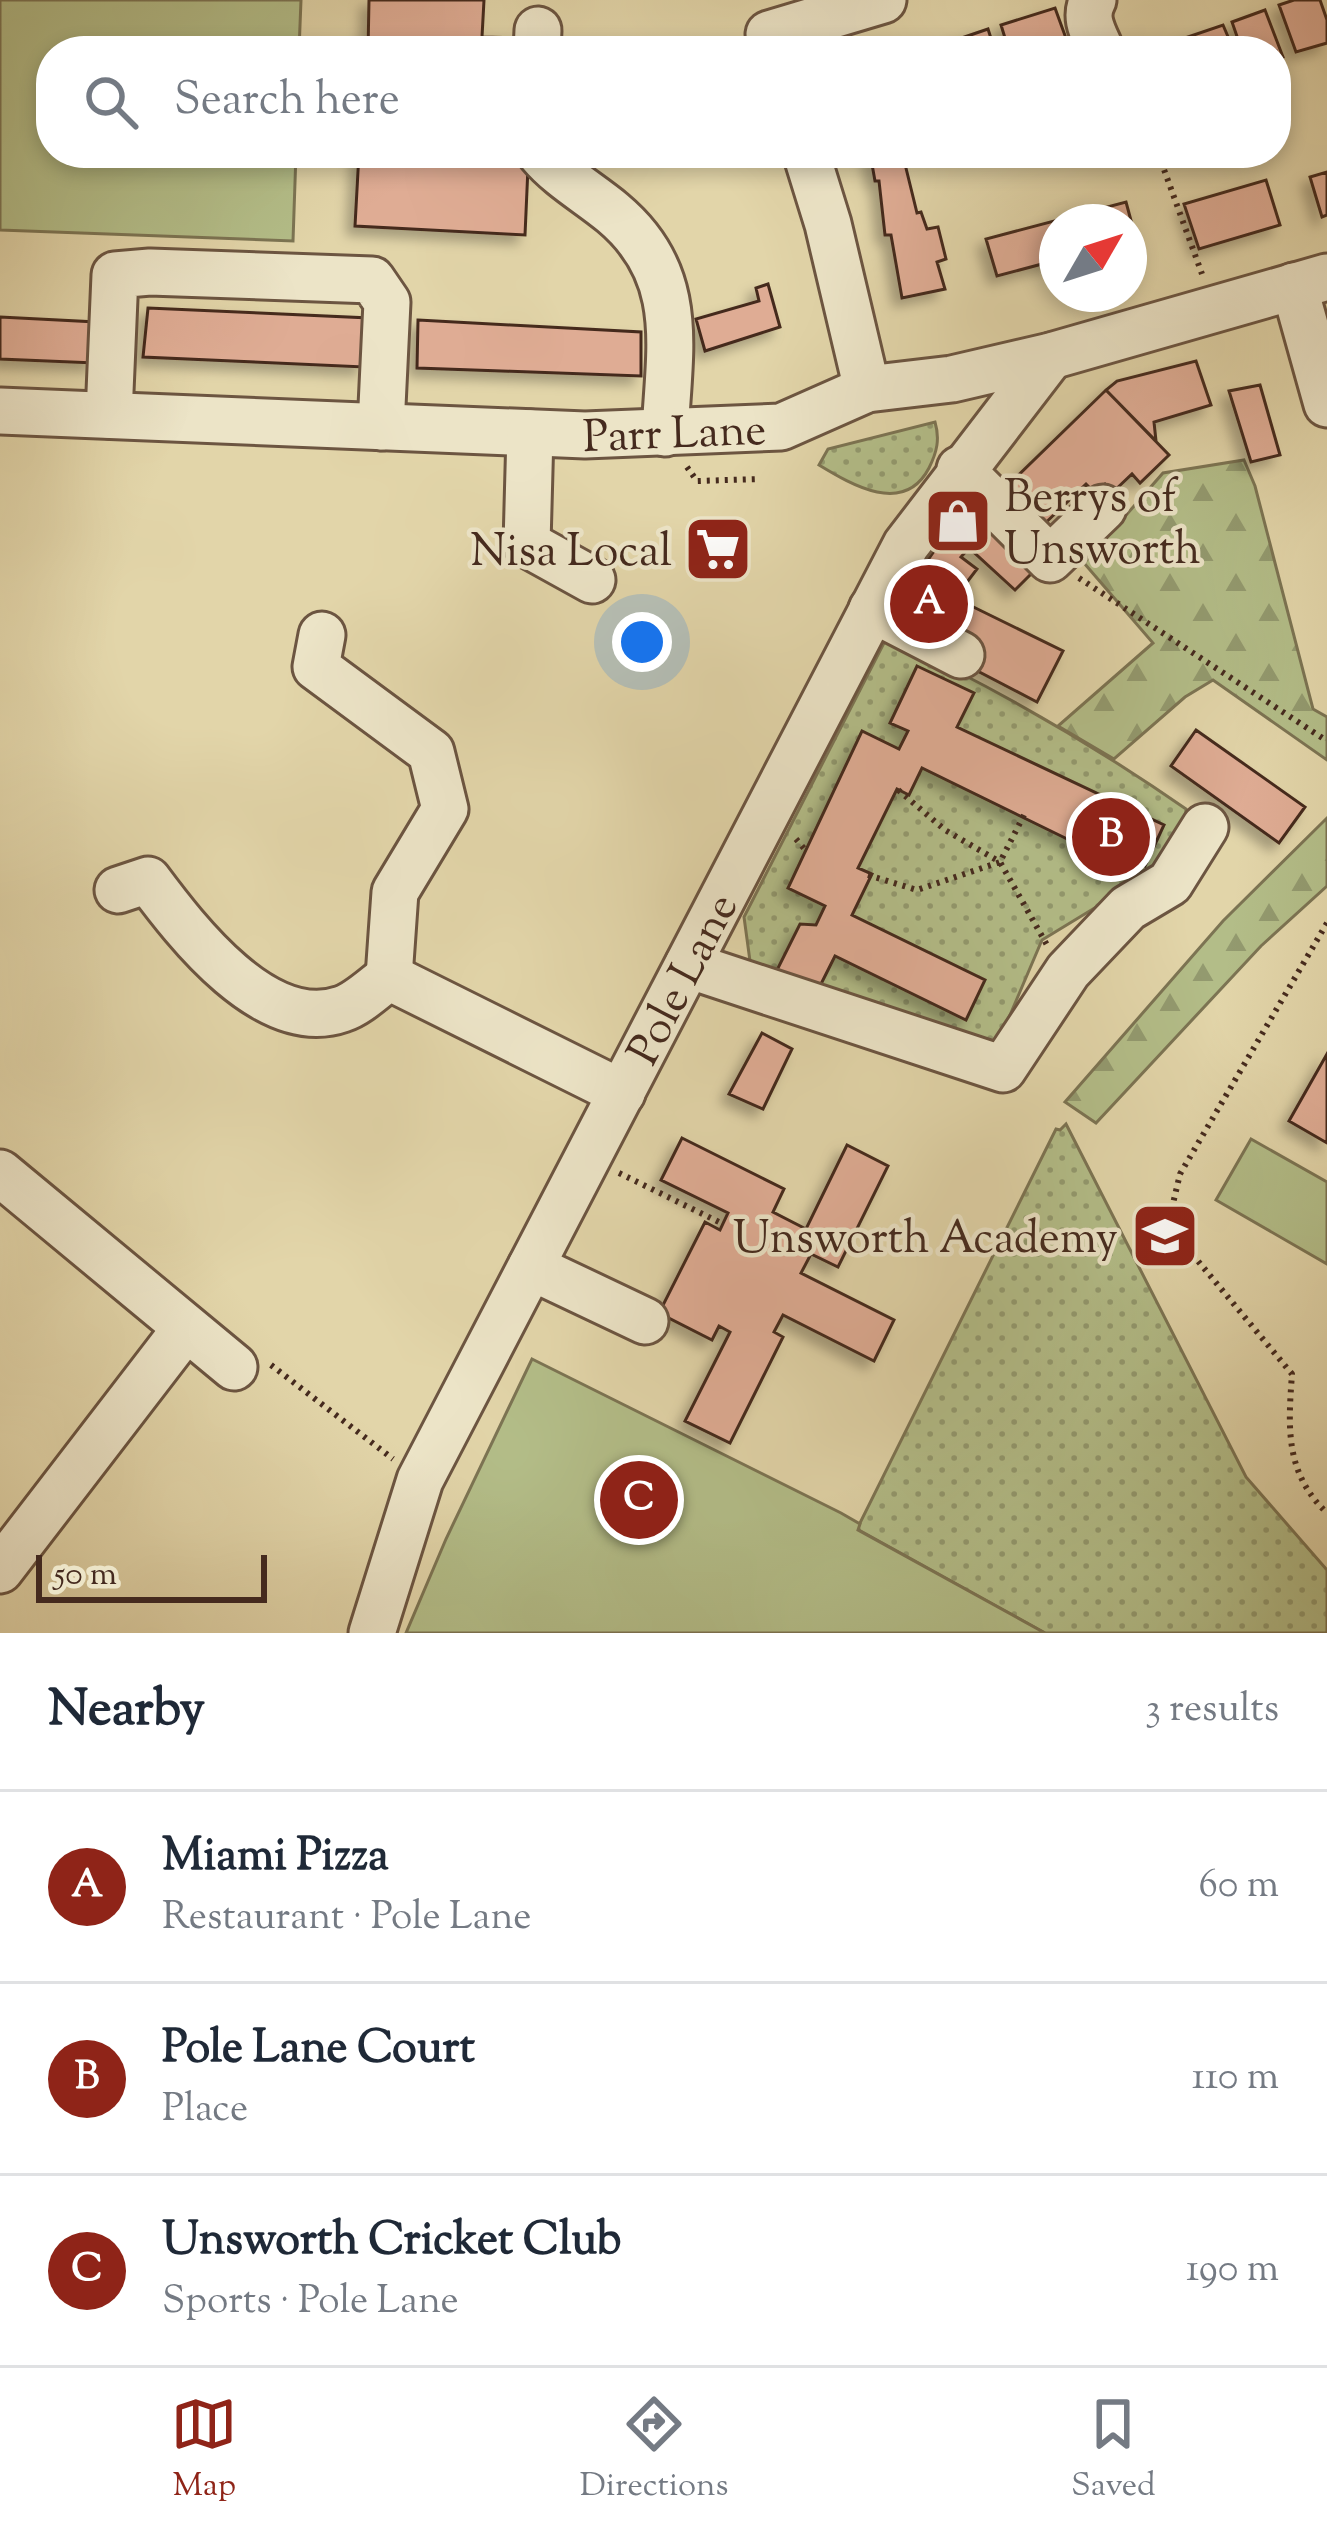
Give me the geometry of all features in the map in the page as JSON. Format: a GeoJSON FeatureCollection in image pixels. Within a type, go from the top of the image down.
{"type":"FeatureCollection","features":[{"type":"Feature","properties":{"kind":"street"},"geometry":{"type":"LineString","coordinates":[[766,28],[883,0]]}},
{"type":"Feature","properties":{"kind":"street"},"geometry":{"type":"LineString","coordinates":[[1093,0],[1088,9],[1095,36]]}},
{"type":"Feature","properties":{"kind":"street"},"geometry":{"type":"LineString","coordinates":[[558,168],[617,216],[665,285],[670,307],[665,433]]}},
{"type":"Feature","properties":{"kind":"street"},"geometry":{"type":"LineString","coordinates":[[811,168],[867,389]]}},
{"type":"Feature","properties":{"kind":"street"},"geometry":{"type":"LineString","coordinates":[[110,416],[115,275],[150,272],[372,280],[387,302],[381,427]]}},
{"type":"Feature","properties":{"kind":"street"},"geometry":{"type":"LineString","coordinates":[[1311,281],[1327,404]]}},
{"type":"Feature","properties":{"kind":"street","name":"Parr Lane"},"geometry":{"type":"LineString","coordinates":[[0,411],[530,433],[781,427],[867,389],[952,379],[1051,356],[1311,281]]}},
{"type":"Feature","properties":{"kind":"street","name":"Pole Lane"},"geometry":{"type":"LineString","coordinates":[[372,1633],[420,1480],[905,545],[1051,356]]}},
{"type":"Feature","properties":{"kind":"street"},"geometry":{"type":"LineString","coordinates":[[530,433],[527,544],[592,580]]}},
{"type":"Feature","properties":{"kind":"street"},"geometry":{"type":"LineString","coordinates":[[960,469],[1050,559],[1103,508]]}},
{"type":"Feature","properties":{"kind":"street"},"geometry":{"type":"LineString","coordinates":[[872,609],[961,655]]}},
{"type":"Feature","properties":{"kind":"street"},"geometry":{"type":"LineString","coordinates":[[322,635],[316,667],[431,752],[445,809],[394,892],[389,977]]}},
{"type":"Feature","properties":{"kind":"street"},"geometry":{"type":"LineString","coordinates":[[688,965],[1003,1069],[1069,971],[1128,908],[1170,883],[1205,827]]}},
{"type":"Feature","properties":{"kind":"street"},"geometry":{"type":"LineString","coordinates":[[118,890],[148,880],[196,945],[238,981],[299,1012],[341,1010],[389,977]]}},
{"type":"Feature","properties":{"kind":"street"},"geometry":{"type":"LineString","coordinates":[[389,977],[622,1093]]}},
{"type":"Feature","properties":{"kind":"street"},"geometry":{"type":"LineString","coordinates":[[0,1173],[234,1367]]}},
{"type":"Feature","properties":{"kind":"street"},"geometry":{"type":"LineString","coordinates":[[531,1267],[645,1322]]}},
{"type":"Feature","properties":{"kind":"street"},"geometry":{"type":"LineString","coordinates":[[0,1570],[186,1328]]}},
{"type":"Feature","properties":{"kind":"path"},"geometry":{"type":"LineString","coordinates":[[1163,168],[1215,309]]}},
{"type":"Feature","properties":{"kind":"path"},"geometry":{"type":"LineString","coordinates":[[1050,559],[1327,741]]}},
{"type":"Feature","properties":{"kind":"path"},"geometry":{"type":"LineString","coordinates":[[897,789],[945,830],[1000,862],[1042,940]]}},
{"type":"Feature","properties":{"kind":"path"},"geometry":{"type":"LineString","coordinates":[[868,875],[917,890],[1000,862],[1024,815]]}},
{"type":"Feature","properties":{"kind":"path"},"geometry":{"type":"LineString","coordinates":[[1327,922],[1180,1174],[1172,1212],[1184,1243],[1292,1374],[1288,1435],[1306,1493],[1327,1514]]}},
{"type":"Feature","properties":{"kind":"path"},"geometry":{"type":"LineString","coordinates":[[588,1158],[724,1224]]}},
{"type":"Feature","properties":{"kind":"path"},"geometry":{"type":"LineString","coordinates":[[234,1367],[262,1358],[420,1480]]}},
{"type":"Feature","properties":{"kind":"green space"},"geometry":{"type":"Polygon","coordinates":[[[0,0],[301,0],[300,36],[36,36],[36,168],[295,168],[293,241],[0,230],[0,0]]]}},
{"type":"Feature","properties":{"kind":"green space"},"geometry":{"type":"Polygon","coordinates":[[[935,422],[932,462],[906,491],[877,492],[819,465],[828,449],[935,422]]]}},
{"type":"Feature","properties":{"kind":"green space"},"geometry":{"type":"Polygon","coordinates":[[[1244,460],[1255,486],[1313,709],[1327,717],[1327,760],[1213,680],[1185,697],[1114,759],[1058,726],[1153,643],[1084,563],[1163,473],[1244,460]]]}},
{"type":"Feature","properties":{"kind":"green space"},"geometry":{"type":"Polygon","coordinates":[[[887,637],[1040,717],[1186,809],[1185,825],[1162,867],[1042,940],[996,1048],[801,988],[750,961],[744,917],[887,637]]]}},
{"type":"Feature","properties":{"kind":"green space"},"geometry":{"type":"Polygon","coordinates":[[[1327,818],[1327,886],[1261,946],[1096,1123],[1065,1102],[1223,921],[1327,818]]]}},
{"type":"Feature","properties":{"kind":"green space"},"geometry":{"type":"Polygon","coordinates":[[[1066,1124],[1246,1477],[1327,1570],[1327,1633],[1045,1633],[857,1529],[1056,1129],[1066,1124]]]}},
{"type":"Feature","properties":{"kind":"green space"},"geometry":{"type":"Polygon","coordinates":[[[1251,1139],[1327,1182],[1327,1264],[1216,1200],[1251,1139]]]}},
{"type":"Feature","properties":{"kind":"green space"},"geometry":{"type":"Polygon","coordinates":[[[532,1359],[841,1513],[860,1524],[858,1530],[1045,1633],[406,1633],[532,1359]]]}},
{"type":"Feature","properties":{"kind":"building"},"geometry":{"type":"Polygon","coordinates":[[[369,0],[484,0],[482,36],[368,36],[369,0]]]}},
{"type":"Feature","properties":{"kind":"building"},"geometry":{"type":"Polygon","coordinates":[[[1320,0],[1327,20],[1327,43],[1296,52],[1279,5],[1320,0]]]}},
{"type":"Feature","properties":{"kind":"building"},"geometry":{"type":"Polygon","coordinates":[[[1055,8],[1065,36],[1004,36],[1001,25],[1055,8]]]}},
{"type":"Feature","properties":{"kind":"building"},"geometry":{"type":"Polygon","coordinates":[[[1265,10],[1275,36],[1237,36],[1232,22],[1265,10]]]}},
{"type":"Feature","properties":{"kind":"building"},"geometry":{"type":"Polygon","coordinates":[[[1223,25],[1228,36],[1191,36],[1223,25]]]}},
{"type":"Feature","properties":{"kind":"building"},"geometry":{"type":"Polygon","coordinates":[[[358,168],[528,168],[525,235],[355,226],[358,168]]]}},
{"type":"Feature","properties":{"kind":"building"},"geometry":{"type":"Polygon","coordinates":[[[873,168],[906,168],[917,213],[921,212],[927,229],[938,227],[946,259],[937,262],[945,289],[902,298],[891,235],[885,235],[879,181],[873,168]]]}},
{"type":"Feature","properties":{"kind":"building"},"geometry":{"type":"Polygon","coordinates":[[[1327,172],[1327,215],[1322,217],[1310,177],[1327,172]]]}},
{"type":"Feature","properties":{"kind":"building"},"geometry":{"type":"Polygon","coordinates":[[[1266,180],[1280,225],[1199,249],[1184,204],[1266,180]]]}},
{"type":"Feature","properties":{"kind":"building"},"geometry":{"type":"Polygon","coordinates":[[[1039,225],[1039,265],[997,276],[986,239],[1039,225]]]}},
{"type":"Feature","properties":{"kind":"building"},"geometry":{"type":"Polygon","coordinates":[[[768,284],[780,327],[705,351],[696,319],[759,301],[756,288],[768,284]]]}},
{"type":"Feature","properties":{"kind":"building"},"geometry":{"type":"Polygon","coordinates":[[[148,308],[369,318],[364,367],[143,357],[148,308]]]}},
{"type":"Feature","properties":{"kind":"building"},"geometry":{"type":"Polygon","coordinates":[[[0,317],[96,322],[95,363],[0,359],[0,317]]]}},
{"type":"Feature","properties":{"kind":"building"},"geometry":{"type":"Polygon","coordinates":[[[418,320],[641,332],[641,376],[417,368],[418,320]]]}},
{"type":"Feature","properties":{"kind":"building"},"geometry":{"type":"Polygon","coordinates":[[[1196,361],[1211,405],[1154,422],[1156,441],[1106,390],[1117,381],[1196,361]]]}},
{"type":"Feature","properties":{"kind":"building"},"geometry":{"type":"Polygon","coordinates":[[[1260,385],[1280,455],[1251,462],[1229,391],[1260,385]]]}},
{"type":"Feature","properties":{"kind":"building"},"geometry":{"type":"Polygon","coordinates":[[[1106,390],[1169,455],[1140,483],[1132,474],[1113,492],[1105,484],[1095,493],[1086,484],[1037,531],[1000,493],[1106,390]]]}},
{"type":"Feature","properties":{"kind":"building"},"geometry":{"type":"Polygon","coordinates":[[[965,498],[1013,531],[1002,544],[1033,572],[1015,590],[969,548],[961,557],[977,569],[958,594],[923,567],[965,498]]]}},
{"type":"Feature","properties":{"kind":"building"},"geometry":{"type":"Polygon","coordinates":[[[921,580],[953,597],[937,628],[905,611],[921,580]]]}},
{"type":"Feature","properties":{"kind":"building"},"geometry":{"type":"Polygon","coordinates":[[[953,597],[1063,651],[1037,702],[968,666],[937,628],[953,597]]]}},
{"type":"Feature","properties":{"kind":"building"},"geometry":{"type":"Polygon","coordinates":[[[917,666],[974,693],[957,727],[1164,825],[1145,866],[1108,849],[1102,856],[922,768],[909,795],[897,789],[858,868],[872,874],[852,915],[985,980],[966,1020],[835,956],[818,990],[777,970],[800,924],[816,925],[825,906],[788,888],[862,731],[899,749],[908,731],[890,723],[917,666]]]}},
{"type":"Feature","properties":{"kind":"building"},"geometry":{"type":"Polygon","coordinates":[[[1196,730],[1305,807],[1279,843],[1171,766],[1196,730]]]}},
{"type":"Feature","properties":{"kind":"building"},"geometry":{"type":"Polygon","coordinates":[[[762,1033],[792,1049],[763,1109],[729,1094],[762,1033]]]}},
{"type":"Feature","properties":{"kind":"building"},"geometry":{"type":"Polygon","coordinates":[[[1327,1054],[1327,1143],[1289,1121],[1327,1054]]]}},
{"type":"Feature","properties":{"kind":"building"},"geometry":{"type":"Polygon","coordinates":[[[682,1138],[784,1189],[773,1212],[806,1229],[847,1145],[888,1166],[838,1267],[811,1254],[801,1273],[894,1320],[874,1361],[783,1315],[774,1332],[783,1337],[730,1443],[685,1421],[730,1332],[719,1326],[712,1340],[659,1313],[705,1222],[720,1230],[728,1213],[661,1180],[682,1138]]]}},
{"type":"Feature","properties":{"kind":"place","name":"Berrys of Unsworth"},"geometry":{"type":"Point","coordinates":[958,521]}},
{"type":"Feature","properties":{"kind":"place","name":"Nisa Local"},"geometry":{"type":"Point","coordinates":[718,549]}},
{"type":"Feature","properties":{"kind":"place","name":"Miami Pizza"},"geometry":{"type":"Point","coordinates":[929,604]}},
{"type":"Feature","properties":{"kind":"place","name":"Pole Lane Court"},"geometry":{"type":"Point","coordinates":[1111,837]}},
{"type":"Feature","properties":{"kind":"place","name":"Unsworth Academy"},"geometry":{"type":"Point","coordinates":[1165,1236]}},
{"type":"Feature","properties":{"kind":"place","name":"Unsworth Cricket Club"},"geometry":{"type":"Point","coordinates":[639,1500]}}]}
